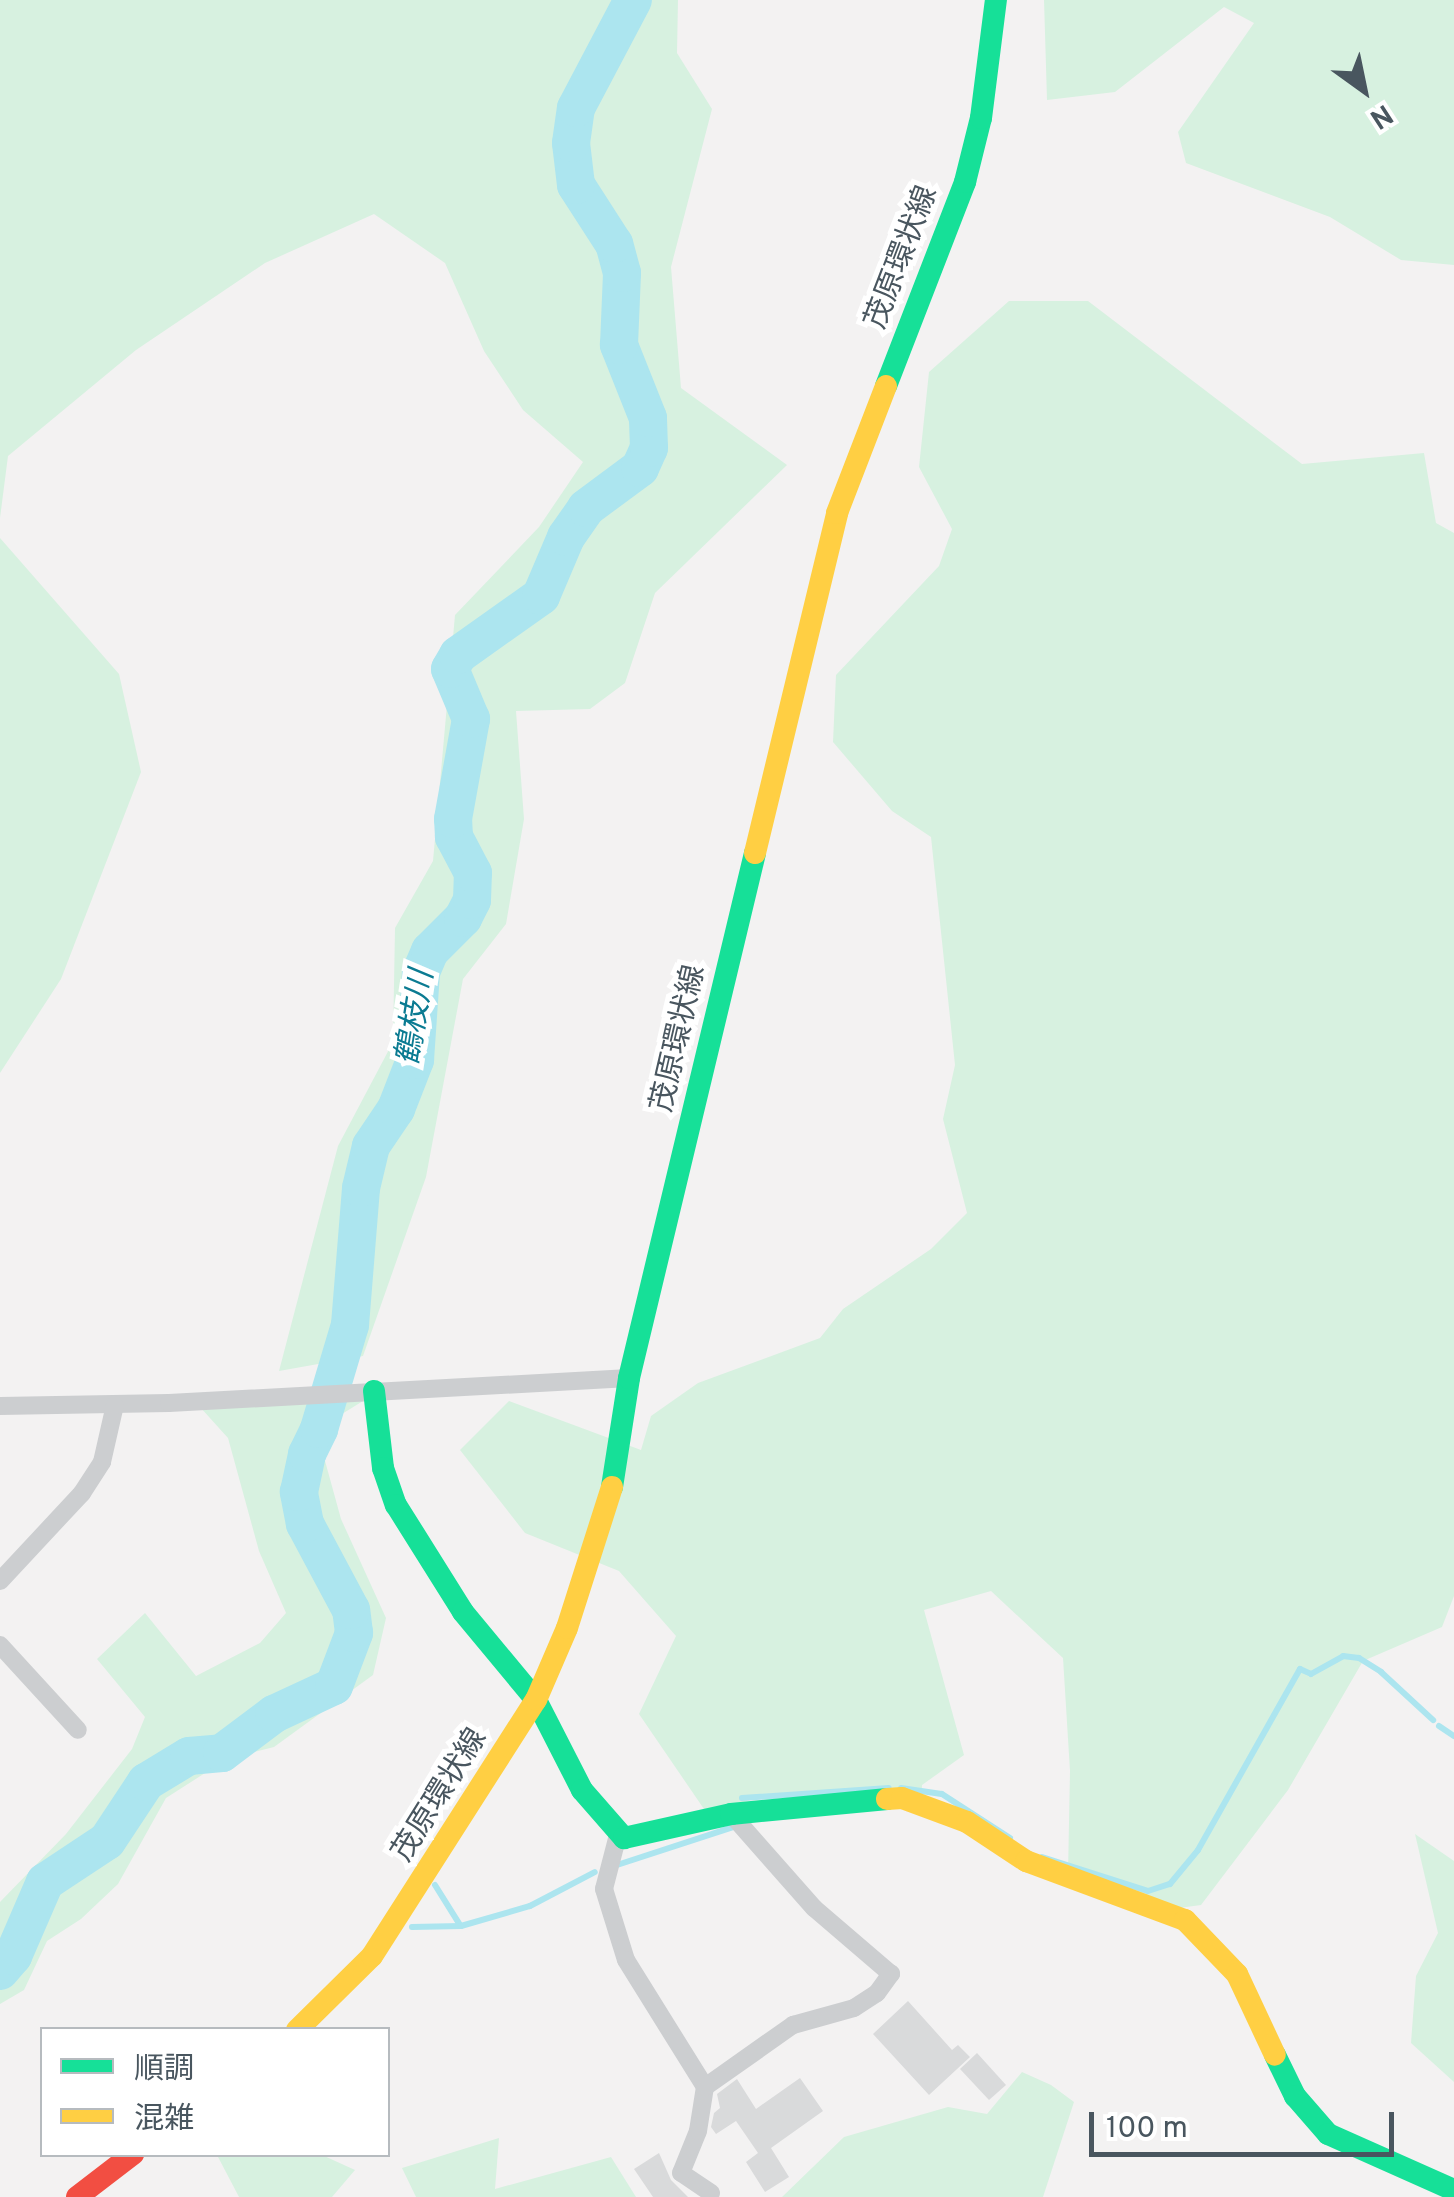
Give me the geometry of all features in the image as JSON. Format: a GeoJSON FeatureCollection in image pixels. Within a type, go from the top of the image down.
{"type":"FeatureCollection","features":[{"type":"Feature","properties":{"kind":"main road","name":"茂原環状線"},"geometry":{"type":"LineString","coordinates":[[299,2027],[372,1956],[536,1700],[567,1628],[609,1504],[630,1378],[836,513],[964,182],[981,118],[996,0]]}},
{"type":"Feature","properties":{"kind":"main road"},"geometry":{"type":"LineString","coordinates":[[368,1392],[396,1505],[463,1612],[536,1700],[582,1790],[624,1838],[731,1814],[902,1798],[967,1822],[1026,1861],[1073,1882],[1185,1920],[1236,1974],[1295,2096],[1328,2134],[1454,2190]]}},
{"type":"Feature","properties":{"kind":"main road"},"geometry":{"type":"LineString","coordinates":[[77,2197],[129,2157]]}},
{"type":"Feature","properties":{"kind":"street"},"geometry":{"type":"LineString","coordinates":[[0,1406],[116,1405],[630,1378]]}},
{"type":"Feature","properties":{"kind":"street"},"geometry":{"type":"LineString","coordinates":[[0,1581],[82,1493],[102,1462],[116,1405]]}},
{"type":"Feature","properties":{"kind":"street"},"geometry":{"type":"LineString","coordinates":[[0,1645],[78,1730]]}},
{"type":"Feature","properties":{"kind":"street"},"geometry":{"type":"LineString","coordinates":[[705,2088],[792,2025],[865,2000],[892,1974],[814,1908],[731,1814]]}},
{"type":"Feature","properties":{"kind":"street"},"geometry":{"type":"LineString","coordinates":[[618,1831],[604,1889],[626,1960],[705,2088],[698,2131],[681,2173],[711,2193]]}},
{"type":"Feature","properties":{"kind":"green space"},"geometry":{"type":"Polygon","coordinates":[[[0,0],[678,0],[677,53],[712,109],[671,267],[681,388],[787,465],[655,593],[625,683],[590,709],[516,711],[524,819],[506,924],[463,979],[426,1177],[363,1356],[279,1371],[338,1146],[393,1042],[395,928],[433,861],[455,615],[539,527],[583,462],[523,410],[484,351],[445,263],[374,214],[265,263],[136,350],[8,456],[0,518],[0,0]]]}},
{"type":"Feature","properties":{"kind":"green space"},"geometry":{"type":"Polygon","coordinates":[[[1044,0],[1454,0],[1454,265],[1401,260],[1330,217],[1186,163],[1178,132],[1254,23],[1224,7],[1115,92],[1047,100],[1044,0]]]}},
{"type":"Feature","properties":{"kind":"green space"},"geometry":{"type":"Polygon","coordinates":[[[1009,301],[1088,301],[1302,464],[1424,453],[1436,523],[1454,533],[1454,1596],[1442,1627],[1363,1661],[1288,1790],[1201,1905],[1179,1908],[1068,1874],[1070,1771],[1063,1658],[991,1591],[924,1610],[964,1755],[922,1785],[922,1795],[762,1797],[706,1812],[639,1714],[676,1636],[619,1571],[525,1533],[460,1450],[509,1401],[641,1450],[651,1416],[698,1383],[820,1338],[843,1309],[931,1249],[967,1213],[943,1119],[955,1065],[931,837],[892,811],[833,742],[836,675],[939,566],[952,529],[919,467],[929,372],[1009,301]]]}},
{"type":"Feature","properties":{"kind":"green space"},"geometry":{"type":"Polygon","coordinates":[[[0,538],[119,674],[141,772],[61,979],[0,1073],[0,538]]]}},
{"type":"Feature","properties":{"kind":"green space"},"geometry":{"type":"Polygon","coordinates":[[[363,1401],[329,1422],[319,1439],[341,1519],[386,1618],[373,1675],[274,1747],[227,1759],[166,1798],[118,1884],[81,1919],[47,1941],[24,1990],[0,2004],[0,1902],[66,1834],[132,1749],[145,1717],[97,1659],[145,1613],[196,1676],[260,1643],[286,1613],[259,1551],[228,1438],[200,1407],[363,1401]]]}},
{"type":"Feature","properties":{"kind":"green space"},"geometry":{"type":"Polygon","coordinates":[[[1415,1834],[1454,1861],[1454,2082],[1411,2043],[1416,1976],[1438,1933],[1415,1834]]]}},
{"type":"Feature","properties":{"kind":"green space"},"geometry":{"type":"Polygon","coordinates":[[[1022,2072],[1051,2085],[1074,2102],[1043,2197],[782,2197],[844,2137],[948,2107],[987,2114],[1022,2072]]]}},
{"type":"Feature","properties":{"kind":"green space"},"geometry":{"type":"Polygon","coordinates":[[[499,2138],[495,2189],[611,2157],[636,2197],[416,2197],[402,2168],[499,2138]]]}},
{"type":"Feature","properties":{"kind":"green space"},"geometry":{"type":"Polygon","coordinates":[[[218,2157],[326,2157],[355,2170],[332,2197],[239,2197],[218,2157]]]}},
{"type":"Feature","properties":{"kind":"building"},"geometry":{"type":"Polygon","coordinates":[[[908,2001],[952,2050],[958,2045],[970,2057],[929,2095],[873,2034],[908,2001]]]}},
{"type":"Feature","properties":{"kind":"building"},"geometry":{"type":"Polygon","coordinates":[[[977,2053],[1006,2085],[989,2100],[960,2069],[977,2053]]]}},
{"type":"Feature","properties":{"kind":"building"},"geometry":{"type":"Polygon","coordinates":[[[800,2078],[823,2111],[771,2148],[789,2177],[765,2192],[746,2162],[758,2153],[736,2121],[716,2134],[711,2127],[714,2113],[720,2108],[717,2094],[737,2079],[756,2109],[800,2078]]]}},
{"type":"Feature","properties":{"kind":"building"},"geometry":{"type":"Polygon","coordinates":[[[659,2153],[671,2180],[688,2197],[653,2197],[634,2169],[659,2153]]]}},
{"type":"Feature","properties":{"kind":"waterway","name":"鶴枝川"},"geometry":{"type":"LineString","coordinates":[[0,1971],[13,1956],[45,1882],[107,1841],[146,1782],[189,1756],[222,1753],[274,1714],[334,1686],[354,1633],[351,1610],[305,1524],[299,1492],[307,1454],[319,1429],[350,1325],[361,1188],[371,1146],[396,1109],[415,1060],[421,972],[430,951],[463,918],[472,900],[473,873],[454,837],[453,819],[471,719],[450,669],[458,655],[541,596],[566,537],[586,508],[640,468],[649,448],[648,418],[619,345],[622,273],[614,244],[576,185],[571,143],[576,108],[633,0]]}},
{"type":"Feature","properties":{"kind":"waterway"},"geometry":{"type":"LineString","coordinates":[[1042,1857],[1148,1891],[1170,1884],[1198,1850],[1300,1669],[1311,1674],[1343,1656],[1359,1658],[1381,1672],[1433,1720]]}},
{"type":"Feature","properties":{"kind":"waterway"},"geometry":{"type":"LineString","coordinates":[[1439,1726],[1454,1736]]}},
{"type":"Feature","properties":{"kind":"waterway"},"geometry":{"type":"LineString","coordinates":[[742,1798],[889,1788]]}},
{"type":"Feature","properties":{"kind":"waterway"},"geometry":{"type":"LineString","coordinates":[[901,1788],[942,1794],[1010,1838]]}},
{"type":"Feature","properties":{"kind":"waterway"},"geometry":{"type":"LineString","coordinates":[[617,1865],[733,1827]]}},
{"type":"Feature","properties":{"kind":"waterway"},"geometry":{"type":"LineString","coordinates":[[412,1927],[461,1926],[530,1906],[595,1872]]}},
{"type":"Feature","properties":{"kind":"waterway"},"geometry":{"type":"LineString","coordinates":[[435,1885],[460,1925]]}},
{"type":"Feature","properties":{"kind":"traffic: fast"},"geometry":{"type":"LineString","coordinates":[[886,386],[965,182],[981,118],[996,0]]}},
{"type":"Feature","properties":{"kind":"traffic: fast"},"geometry":{"type":"LineString","coordinates":[[612,1487],[629,1378],[755,853]]}},
{"type":"Feature","properties":{"kind":"traffic: fast"},"geometry":{"type":"LineString","coordinates":[[374,1391],[383,1468],[396,1505],[463,1612],[536,1700],[582,1790],[624,1838],[731,1814],[887,1799]]}},
{"type":"Feature","properties":{"kind":"traffic: fast"},"geometry":{"type":"LineString","coordinates":[[1275,2055],[1295,2096],[1328,2134],[1454,2190]]}},
{"type":"Feature","properties":{"kind":"traffic: slow"},"geometry":{"type":"LineString","coordinates":[[755,853],[837,513],[886,386]]}},
{"type":"Feature","properties":{"kind":"traffic: slow"},"geometry":{"type":"LineString","coordinates":[[300,2027],[372,1956],[536,1700],[567,1628],[612,1487]]}},
{"type":"Feature","properties":{"kind":"traffic: slow"},"geometry":{"type":"LineString","coordinates":[[887,1799],[902,1798],[967,1822],[1026,1861],[1185,1920],[1237,1974],[1275,2055]]}},
{"type":"Feature","properties":{"kind":"traffic: jam"},"geometry":{"type":"LineString","coordinates":[[77,2197],[129,2157]]}}]}
